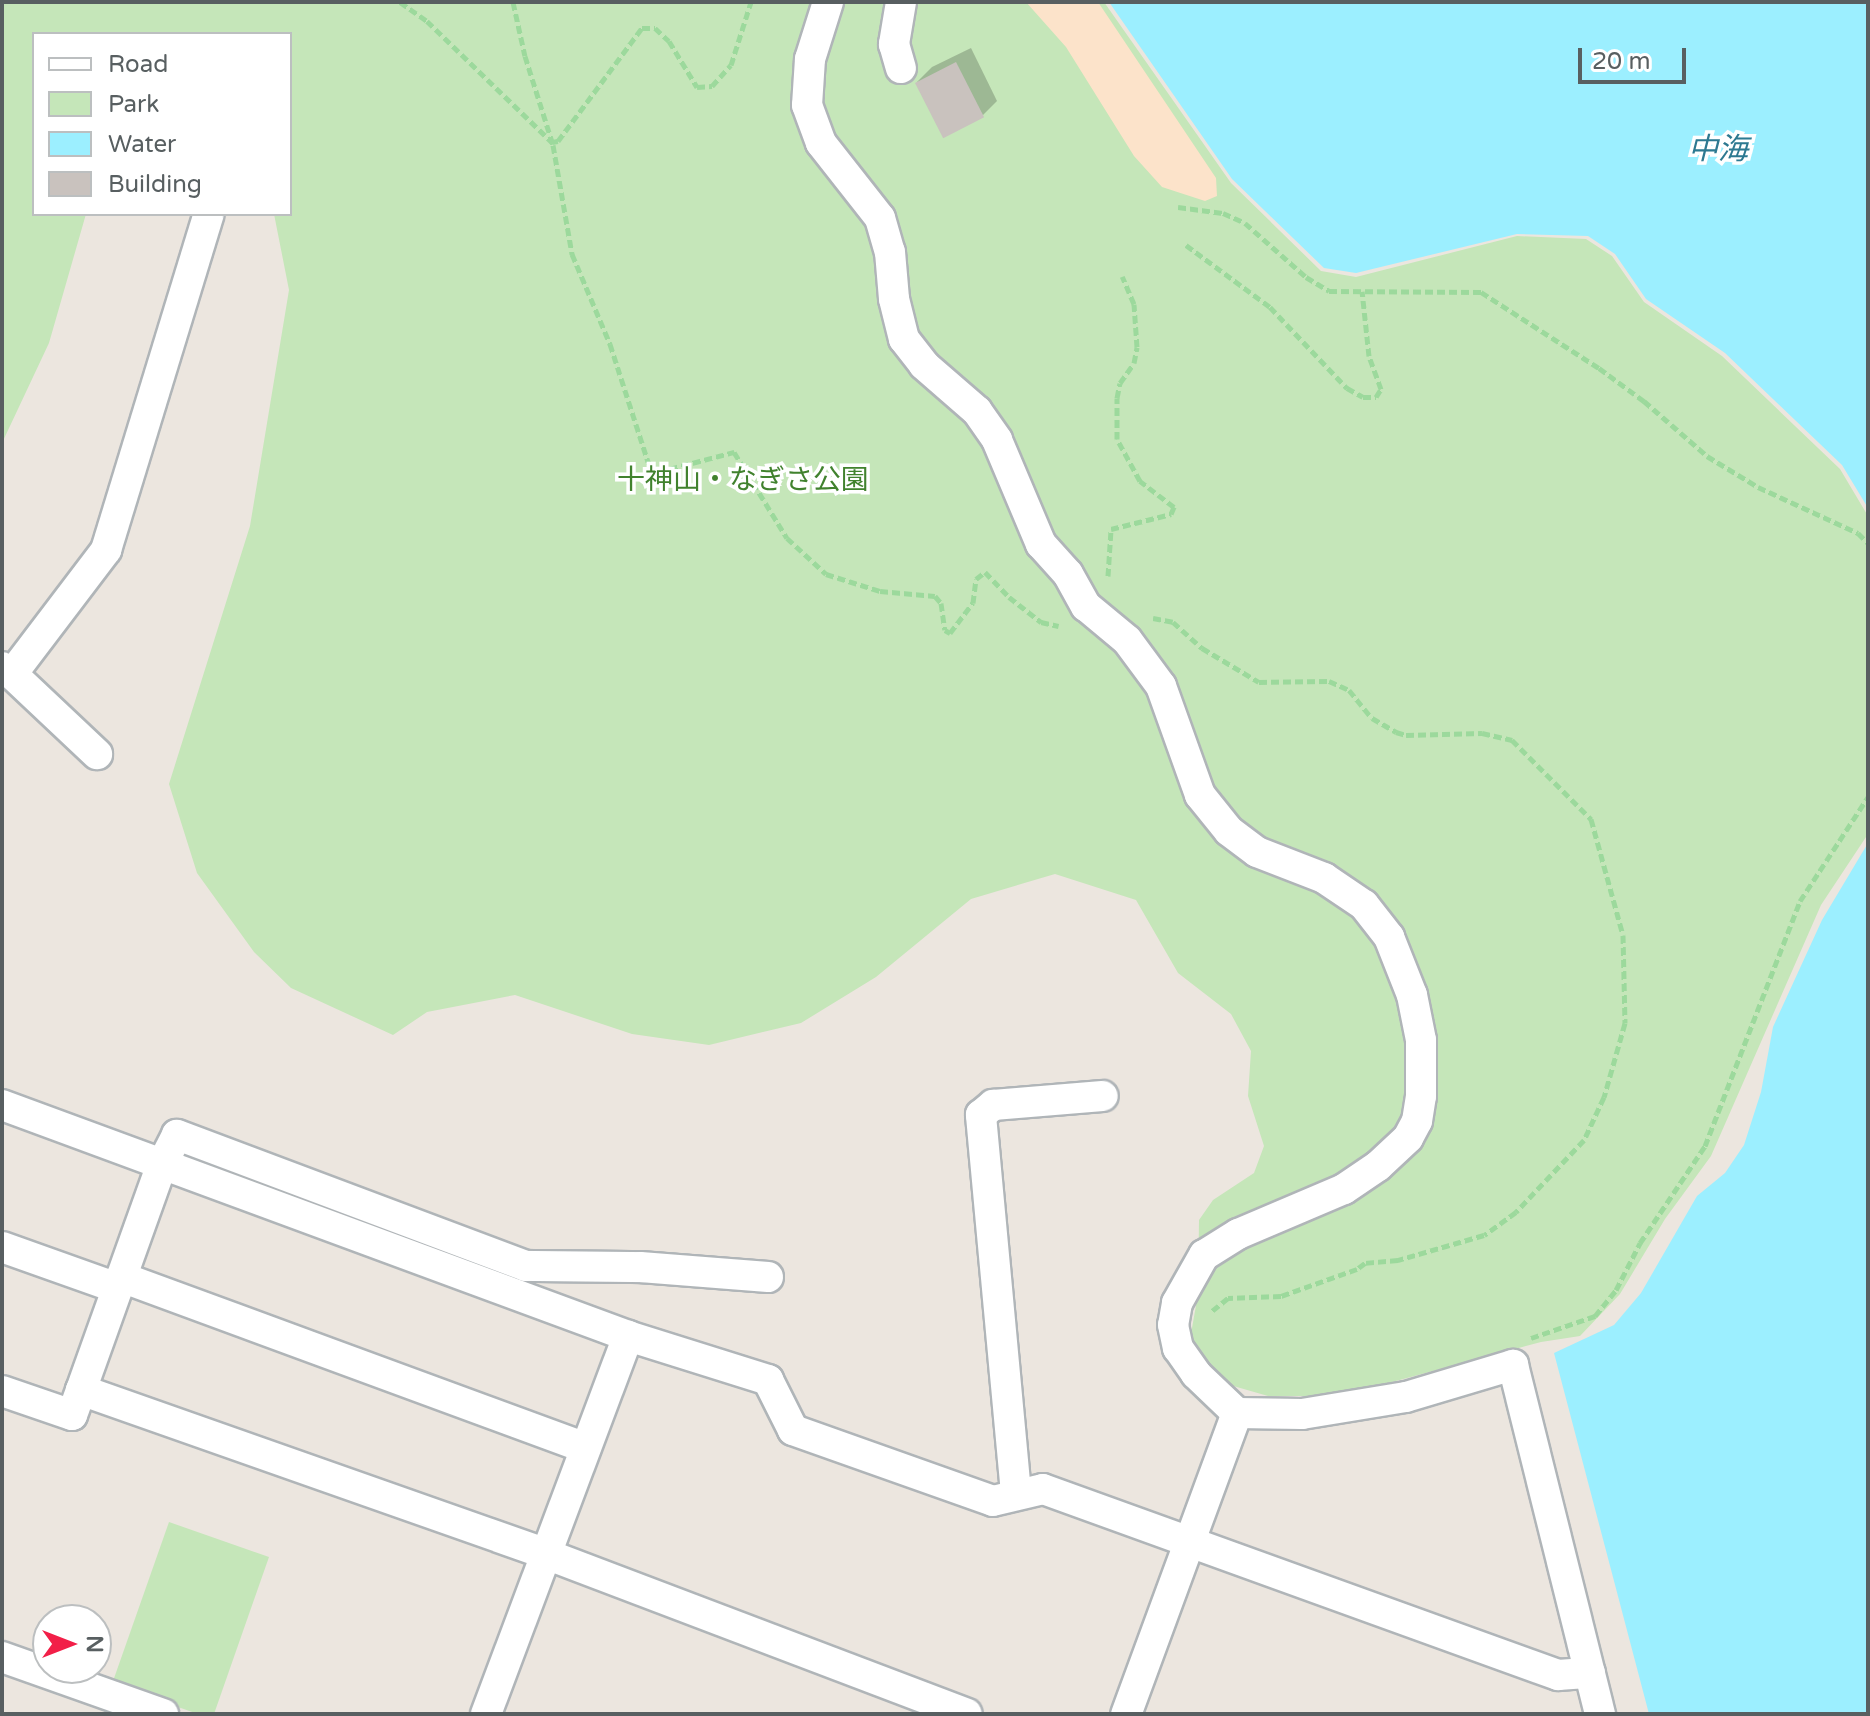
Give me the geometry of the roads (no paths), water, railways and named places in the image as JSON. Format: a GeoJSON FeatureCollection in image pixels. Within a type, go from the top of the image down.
{"type":"FeatureCollection","features":[{"type":"Feature","properties":{"kind":"street"},"geometry":{"type":"LineString","coordinates":[[828,2],[810,59],[807,105],[821,143],[880,218],[890,252],[894,299],[904,339],[924,365],[977,411],[997,440],[1041,544],[1068,574],[1086,606],[1127,640],[1161,686],[1200,795],[1229,831],[1257,852],[1324,878],[1364,905],[1389,937],[1412,995],[1421,1040],[1421,1096],[1417,1121],[1408,1138],[1378,1166],[1344,1189],[1238,1234],[1204,1255],[1177,1303],[1173,1325],[1178,1348],[1196,1374],[1237,1413],[1302,1414],[1406,1397],[1513,1365],[1600,1714]]}},
{"type":"Feature","properties":{"kind":"street"},"geometry":{"type":"LineString","coordinates":[[901,2],[894,44],[901,68]]}},
{"type":"Feature","properties":{"kind":"street"},"geometry":{"type":"LineString","coordinates":[[97,754],[7,670],[106,550],[208,216]]}},
{"type":"Feature","properties":{"kind":"street"},"geometry":{"type":"LineString","coordinates":[[1016,1493],[981,1115],[993,1105],[1103,1096]]}},
{"type":"Feature","properties":{"kind":"street"},"geometry":{"type":"LineString","coordinates":[[2,1105],[628,1336],[768,1380],[793,1430],[993,1501],[1016,1493],[1043,1489],[1558,1675],[1590,1673]]}},
{"type":"Feature","properties":{"kind":"street"},"geometry":{"type":"LineString","coordinates":[[2,1391],[72,1415],[162,1164],[177,1135],[526,1266],[640,1267],[768,1277]]}},
{"type":"Feature","properties":{"kind":"street"},"geometry":{"type":"LineString","coordinates":[[2,1247],[119,1283],[585,1448]]}},
{"type":"Feature","properties":{"kind":"street"},"geometry":{"type":"LineString","coordinates":[[486,1714],[628,1336]]}},
{"type":"Feature","properties":{"kind":"street"},"geometry":{"type":"LineString","coordinates":[[81,1390],[546,1554],[967,1714]]}},
{"type":"Feature","properties":{"kind":"street"},"geometry":{"type":"LineString","coordinates":[[1126,1714],[1192,1542],[1237,1413]]}},
{"type":"Feature","properties":{"kind":"street"},"geometry":{"type":"LineString","coordinates":[[2,1657],[163,1714]]}},
{"type":"Feature","properties":{"kind":"water","name":"中海"},"geometry":{"type":"Polygon","coordinates":[[[1109,2],[1868,2],[1868,508],[1842,465],[1725,353],[1646,299],[1615,254],[1588,236],[1517,234],[1356,273],[1324,268],[1232,179],[1109,2]]]}},
{"type":"Feature","properties":{"kind":"water"},"geometry":{"type":"Polygon","coordinates":[[[1868,843],[1868,1714],[1649,1714],[1554,1353],[1614,1325],[1641,1293],[1697,1196],[1725,1173],[1744,1145],[1761,1092],[1773,1027],[1822,920],[1868,843]]]}},
{"type":"Feature","properties":{"kind":"park label","name":"十神山・なぎさ公園"},"geometry":{"type":"Point","coordinates":[743,480]}}]}
